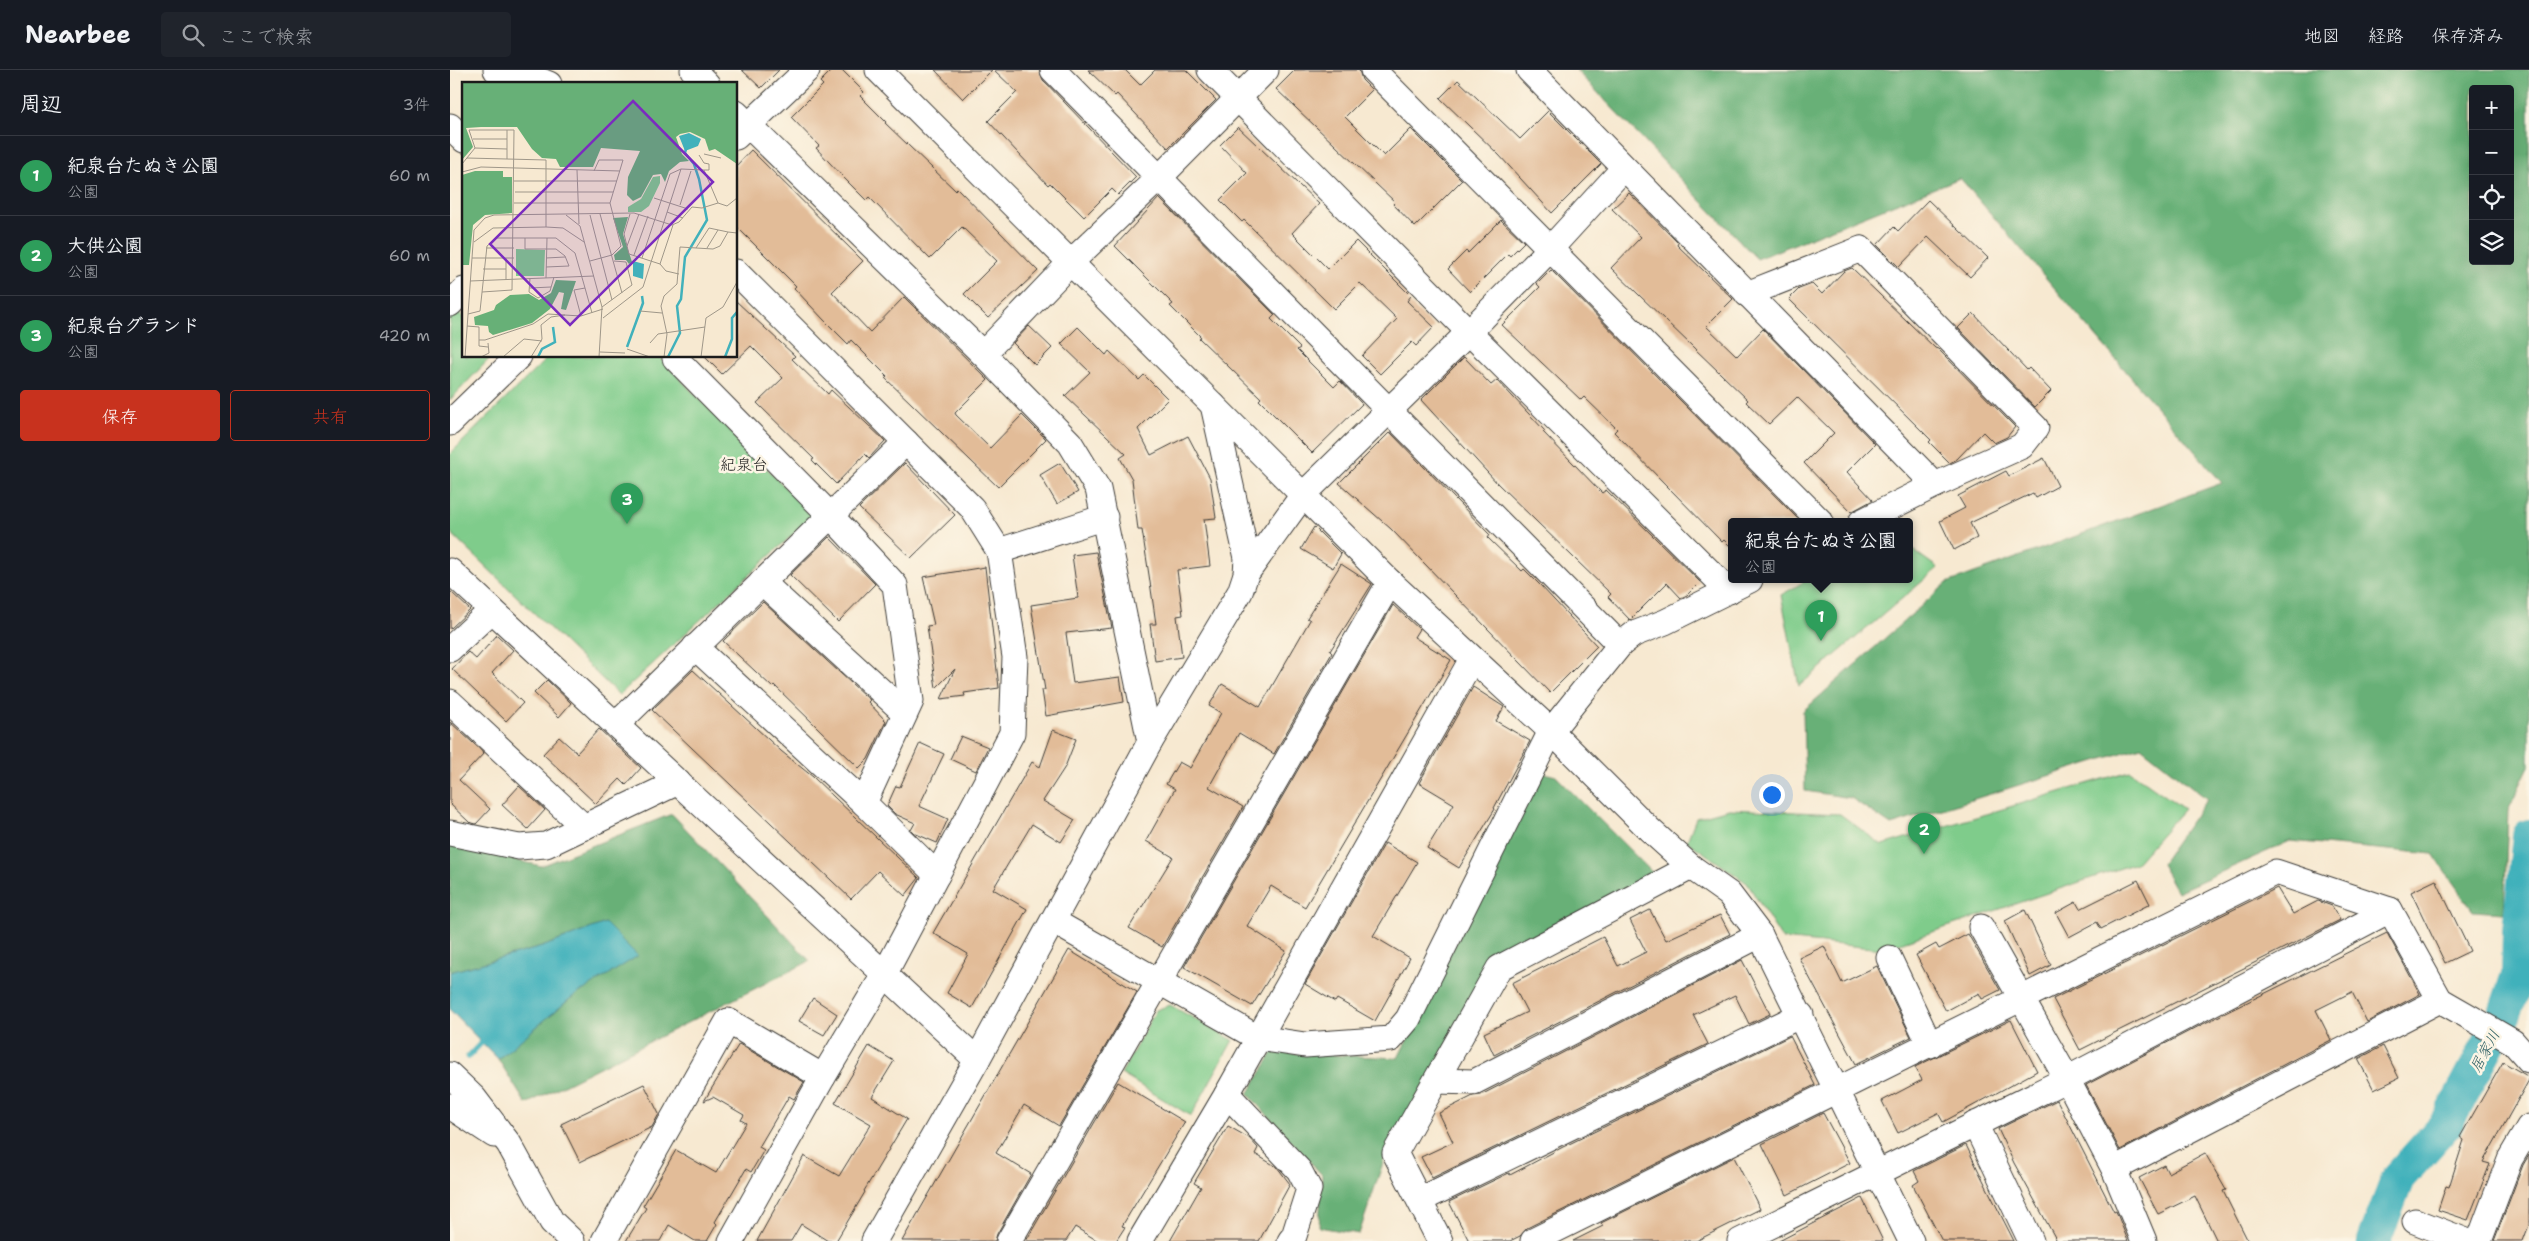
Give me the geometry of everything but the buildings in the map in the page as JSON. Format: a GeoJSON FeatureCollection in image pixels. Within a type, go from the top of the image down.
{"type":"FeatureCollection","features":[{"type":"Feature","properties":{"kind":"street"},"geometry":{"type":"LineString","coordinates":[[496,70],[519,72],[543,82]]}},
{"type":"Feature","properties":{"kind":"street"},"geometry":{"type":"LineString","coordinates":[[693,70],[704,82]]}},
{"type":"Feature","properties":{"kind":"street"},"geometry":{"type":"LineString","coordinates":[[807,70],[740,125],[983,354],[1070,443],[1098,489],[1150,742]]}},
{"type":"Feature","properties":{"kind":"street"},"geometry":{"type":"LineString","coordinates":[[878,70],[1390,582],[1551,731],[1650,830],[1691,866],[1729,894],[1760,935],[1911,1241]]}},
{"type":"Feature","properties":{"kind":"street"},"geometry":{"type":"LineString","coordinates":[[1053,70],[1620,645]]}},
{"type":"Feature","properties":{"kind":"street"},"geometry":{"type":"LineString","coordinates":[[1210,70],[1729,591]]}},
{"type":"Feature","properties":{"kind":"street"},"geometry":{"type":"LineString","coordinates":[[983,354],[1070,263],[1159,178],[1266,70]]}},
{"type":"Feature","properties":{"kind":"street"},"geometry":{"type":"LineString","coordinates":[[1373,70],[1817,518]]}},
{"type":"Feature","properties":{"kind":"street"},"geometry":{"type":"LineString","coordinates":[[1529,70],[1746,294],[1935,484]]}},
{"type":"Feature","properties":{"kind":"street"},"geometry":{"type":"LineString","coordinates":[[450,126],[462,138]]}},
{"type":"Feature","properties":{"kind":"street"},"geometry":{"type":"LineString","coordinates":[[1246,574],[1303,495],[1469,332],[1551,248],[1624,168]]}},
{"type":"Feature","properties":{"kind":"street"},"geometry":{"type":"LineString","coordinates":[[1746,294],[1861,249],[2036,428],[2022,446],[1935,484],[1869,518]]}},
{"type":"Feature","properties":{"kind":"street"},"geometry":{"type":"LineString","coordinates":[[450,276],[462,288]]}},
{"type":"Feature","properties":{"kind":"street"},"geometry":{"type":"LineString","coordinates":[[731,1241],[823,1077],[884,974],[1012,733],[1015,656],[999,550],[972,508],[740,283]]}},
{"type":"Feature","properties":{"kind":"street"},"geometry":{"type":"LineString","coordinates":[[450,304],[462,292]]}},
{"type":"Feature","properties":{"kind":"street"},"geometry":{"type":"LineString","coordinates":[[450,423],[517,358]]}},
{"type":"Feature","properties":{"kind":"street"},"geometry":{"type":"LineString","coordinates":[[675,358],[830,515],[895,585],[911,701],[864,803]]}},
{"type":"Feature","properties":{"kind":"street"},"geometry":{"type":"LineString","coordinates":[[874,1241],[977,1060],[1150,742],[1240,592],[1246,574],[1248,558],[1213,405]]}},
{"type":"Feature","properties":{"kind":"street"},"geometry":{"type":"LineString","coordinates":[[617,724],[906,442]]}},
{"type":"Feature","properties":{"kind":"street"},"geometry":{"type":"LineString","coordinates":[[999,550],[1105,517]]}},
{"type":"Feature","properties":{"kind":"street"},"geometry":{"type":"LineString","coordinates":[[450,572],[617,724],[977,1060]]}},
{"type":"Feature","properties":{"kind":"street"},"geometry":{"type":"LineString","coordinates":[[762,582],[906,713]]}},
{"type":"Feature","properties":{"kind":"street"},"geometry":{"type":"LineString","coordinates":[[1009,1241],[1390,582]]}},
{"type":"Feature","properties":{"kind":"street"},"geometry":{"type":"LineString","coordinates":[[1053,921],[1258,1038],[1305,1045],[1391,1039],[1408,1019],[1551,731],[1620,645],[1634,634],[1665,622],[1744,583]]}},
{"type":"Feature","properties":{"kind":"street"},"geometry":{"type":"LineString","coordinates":[[450,649],[492,610]]}},
{"type":"Feature","properties":{"kind":"street"},"geometry":{"type":"LineString","coordinates":[[695,647],[864,803],[937,875]]}},
{"type":"Feature","properties":{"kind":"street"},"geometry":{"type":"LineString","coordinates":[[1140,1241],[1227,1094],[1472,659]]}},
{"type":"Feature","properties":{"kind":"street"},"geometry":{"type":"LineString","coordinates":[[450,702],[584,827]]}},
{"type":"Feature","properties":{"kind":"street"},"geometry":{"type":"LineString","coordinates":[[450,833],[519,847],[546,845],[678,782]]}},
{"type":"Feature","properties":{"kind":"street"},"geometry":{"type":"LineString","coordinates":[[1440,1241],[1395,1153],[1499,968],[1691,866]]}},
{"type":"Feature","properties":{"kind":"street"},"geometry":{"type":"LineString","coordinates":[[1533,1241],[2276,872],[2390,910],[2440,1000],[2479,1022],[2521,1051]]}},
{"type":"Feature","properties":{"kind":"street"},"geometry":{"type":"LineString","coordinates":[[1740,1241],[2067,1079],[2390,910]]}},
{"type":"Feature","properties":{"kind":"street"},"geometry":{"type":"LineString","coordinates":[[1980,927],[2067,1079],[2114,1169],[2144,1241]]}},
{"type":"Feature","properties":{"kind":"street"},"geometry":{"type":"LineString","coordinates":[[1436,1081],[1474,1082],[1760,935]]}},
{"type":"Feature","properties":{"kind":"street"},"geometry":{"type":"LineString","coordinates":[[1889,958],[1930,1045]]}},
{"type":"Feature","properties":{"kind":"street"},"geometry":{"type":"LineString","coordinates":[[2114,1169],[2440,1000]]}},
{"type":"Feature","properties":{"kind":"street"},"geometry":{"type":"LineString","coordinates":[[1420,1200],[1801,1015]]}},
{"type":"Feature","properties":{"kind":"street"},"geometry":{"type":"LineString","coordinates":[[604,1241],[728,1021],[823,1077]]}},
{"type":"Feature","properties":{"kind":"street"},"geometry":{"type":"LineString","coordinates":[[450,1075],[474,1098],[509,1144],[552,1222],[572,1241]]}},
{"type":"Feature","properties":{"kind":"street"},"geometry":{"type":"LineString","coordinates":[[1227,1094],[1299,1170],[1309,1189],[1294,1236],[1290,1241]]}},
{"type":"Feature","properties":{"kind":"street"},"geometry":{"type":"LineString","coordinates":[[450,1106],[509,1144]]}},
{"type":"Feature","properties":{"kind":"street"},"geometry":{"type":"LineString","coordinates":[[1975,1124],[2031,1241]]}},
{"type":"Feature","properties":{"kind":"street"},"geometry":{"type":"LineString","coordinates":[[2479,1241],[2510,1159],[2529,1127]]}},
{"type":"Feature","properties":{"kind":"street"},"geometry":{"type":"LineString","coordinates":[[2415,1221],[2466,1241]]}},
{"type":"Feature","properties":{"kind":"green space"},"geometry":{"type":"Polygon","coordinates":[[[1576,70],[2529,70],[2529,766],[2508,811],[2504,913],[2473,911],[2433,854],[2290,841],[2177,892],[2161,864],[2207,799],[2141,747],[1891,825],[1851,798],[1805,791],[1803,711],[1947,583],[2222,483],[1960,178],[1757,259],[1576,70]]]}},
{"type":"Feature","properties":{"kind":"green space"},"geometry":{"type":"Polygon","coordinates":[[[455,309],[462,315],[462,358],[490,358],[450,400],[450,315],[455,309]]]}},
{"type":"Feature","properties":{"kind":"green space"},"geometry":{"type":"Polygon","coordinates":[[[547,358],[660,358],[813,516],[619,695],[450,532],[450,454],[547,358]]]}},
{"type":"Feature","properties":{"kind":"green space"},"geometry":{"type":"Polygon","coordinates":[[[1913,550],[1938,568],[1799,686],[1781,595],[1802,583],[1913,583],[1913,550]]]}},
{"type":"Feature","properties":{"kind":"green space"},"geometry":{"type":"Polygon","coordinates":[[[2130,771],[2184,809],[2136,863],[1882,949],[1782,939],[1747,883],[1687,841],[1696,818],[1729,809],[1840,814],[1882,845],[2130,771]]]}},
{"type":"Feature","properties":{"kind":"green space"},"geometry":{"type":"Polygon","coordinates":[[[1540,772],[1556,776],[1655,875],[1495,961],[1387,1151],[1359,1234],[1319,1227],[1322,1175],[1248,1094],[1273,1052],[1398,1058],[1540,772]]]}},
{"type":"Feature","properties":{"kind":"green space"},"geometry":{"type":"Polygon","coordinates":[[[672,814],[810,961],[526,1104],[498,1059],[571,998],[637,956],[605,923],[542,947],[450,972],[450,845],[541,866],[672,814]]]}},
{"type":"Feature","properties":{"kind":"green space"},"geometry":{"type":"Polygon","coordinates":[[[1170,1005],[1233,1040],[1191,1116],[1121,1074],[1156,1010],[1170,1005]]]}},
{"type":"Feature","properties":{"kind":"water"},"geometry":{"type":"Polygon","coordinates":[[[605,923],[638,956],[571,998],[498,1059],[450,1010],[450,972],[542,947],[605,923]]]}},
{"type":"Feature","properties":{"kind":"waterway","name":"居家川"},"geometry":{"type":"LineString","coordinates":[[2374,1241],[2398,1178],[2446,1124],[2505,1013],[2518,975],[2519,931],[2529,836]]}},
{"type":"Feature","properties":{"kind":"waterway"},"geometry":{"type":"LineString","coordinates":[[468,1057],[482,1042]]}},
{"type":"Feature","properties":{"kind":"place","name":"紀泉台グランド"},"geometry":{"type":"Point","coordinates":[627,524]}},
{"type":"Feature","properties":{"kind":"place","name":"紀泉台たぬき公園"},"geometry":{"type":"Point","coordinates":[1821,641]}},
{"type":"Feature","properties":{"kind":"place","name":"大供公園"},"geometry":{"type":"Point","coordinates":[1924,854]}},
{"type":"Feature","properties":{"kind":"district","name":"紀泉台"},"geometry":{"type":"Point","coordinates":[744,464]}}]}
